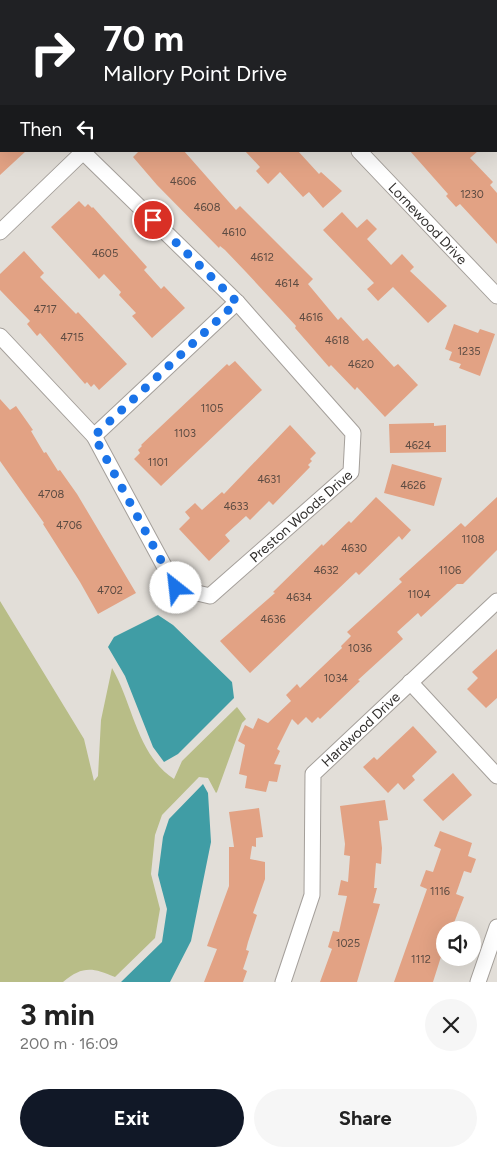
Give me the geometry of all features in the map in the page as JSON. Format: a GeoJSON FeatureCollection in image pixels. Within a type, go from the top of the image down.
{"type":"FeatureCollection","features":[{"type":"Feature","properties":{"kind":"street","name":"Preston Woods Drive"},"geometry":{"type":"LineString","coordinates":[[0,232],[83,152],[237,302],[353,433],[352,472],[210,596],[176,588],[94,436],[0,336]]}},
{"type":"Feature","properties":{"kind":"street","name":"Lornewood Drive"},"geometry":{"type":"LineString","coordinates":[[360,152],[497,296]]}},
{"type":"Feature","properties":{"kind":"street"},"geometry":{"type":"LineString","coordinates":[[94,436],[237,302]]}},
{"type":"Feature","properties":{"kind":"street","name":"Hardwood Drive"},"geometry":{"type":"LineString","coordinates":[[283,982],[312,895],[312,774],[497,601]]}},
{"type":"Feature","properties":{"kind":"street"},"geometry":{"type":"LineString","coordinates":[[410,682],[497,776]]}},
{"type":"Feature","properties":{"kind":"street"},"geometry":{"type":"LineString","coordinates":[[478,982],[497,927]]}},
{"type":"Feature","properties":{"kind":"green space"},"geometry":{"type":"Polygon","coordinates":[[[0,601],[84,739],[94,781],[98,776],[101,720],[112,668],[144,743],[162,769],[174,779],[182,761],[237,707],[246,719],[242,723],[217,792],[208,778],[199,777],[162,815],[155,835],[151,874],[160,909],[155,938],[115,977],[100,971],[87,970],[76,973],[63,982],[0,982],[0,601]]]}},
{"type":"Feature","properties":{"kind":"water"},"geometry":{"type":"Polygon","coordinates":[[[158,615],[173,625],[232,682],[234,698],[178,754],[164,762],[153,747],[125,676],[108,647],[114,637],[158,615]]]}},
{"type":"Feature","properties":{"kind":"water"},"geometry":{"type":"Polygon","coordinates":[[[203,784],[208,793],[211,842],[191,941],[170,982],[121,982],[162,942],[167,909],[158,875],[163,837],[169,819],[203,784]]]}},
{"type":"Feature","properties":{"kind":"building"},"geometry":{"type":"Polygon","coordinates":[[[0,152],[25,152],[0,175],[0,152]]]}},
{"type":"Feature","properties":{"kind":"building"},"geometry":{"type":"Polygon","coordinates":[[[138,152],[185,152],[236,210],[240,206],[313,279],[308,284],[338,320],[341,317],[363,341],[367,338],[394,367],[398,364],[418,385],[385,417],[357,387],[355,390],[331,365],[329,367],[295,328],[296,326],[246,272],[225,250],[220,246],[219,248],[157,185],[133,157],[138,152]]]}},
{"type":"Feature","properties":{"kind":"building"},"geometry":{"type":"Polygon","coordinates":[[[246,152],[299,152],[319,174],[321,172],[342,191],[323,208],[309,192],[303,197],[280,172],[268,184],[256,171],[260,167],[246,152]]]}},
{"type":"Feature","properties":{"kind":"building"},"geometry":{"type":"Polygon","coordinates":[[[411,152],[477,152],[470,158],[493,182],[490,185],[497,193],[497,244],[460,204],[456,207],[446,196],[448,194],[411,152]]]}},
{"type":"Feature","properties":{"kind":"building"},"geometry":{"type":"Polygon","coordinates":[[[79,201],[85,207],[88,204],[93,207],[147,267],[144,270],[161,289],[164,286],[185,308],[152,338],[132,316],[136,313],[119,295],[121,292],[104,274],[99,279],[51,227],[79,201]]]}},
{"type":"Feature","properties":{"kind":"building"},"geometry":{"type":"Polygon","coordinates":[[[342,212],[357,228],[367,219],[377,229],[367,239],[391,265],[402,254],[414,267],[410,271],[447,306],[428,323],[393,287],[378,301],[367,289],[374,283],[323,230],[342,212]]]}},
{"type":"Feature","properties":{"kind":"building"},"geometry":{"type":"Polygon","coordinates":[[[24,251],[44,273],[40,277],[76,314],[78,312],[127,364],[99,390],[94,384],[91,387],[87,382],[85,384],[40,333],[37,336],[27,324],[30,321],[0,290],[0,274],[24,251]]]}},
{"type":"Feature","properties":{"kind":"building"},"geometry":{"type":"Polygon","coordinates":[[[454,324],[478,333],[480,329],[495,334],[480,376],[459,368],[461,364],[449,360],[452,352],[445,349],[454,324]]]}},
{"type":"Feature","properties":{"kind":"building"},"geometry":{"type":"Polygon","coordinates":[[[235,361],[262,390],[161,486],[134,459],[140,453],[138,450],[141,445],[227,364],[229,366],[235,361]]]}},
{"type":"Feature","properties":{"kind":"building"},"geometry":{"type":"Polygon","coordinates":[[[0,399],[10,410],[16,406],[33,430],[31,431],[44,453],[46,452],[58,471],[60,470],[77,494],[136,593],[98,614],[44,523],[0,461],[0,399]]]}},
{"type":"Feature","properties":{"kind":"building"},"geometry":{"type":"Polygon","coordinates":[[[434,423],[434,426],[446,425],[446,452],[390,453],[389,424],[434,423]]]}},
{"type":"Feature","properties":{"kind":"building"},"geometry":{"type":"Polygon","coordinates":[[[290,425],[316,453],[310,459],[312,461],[308,465],[310,467],[273,505],[269,501],[250,520],[246,516],[225,535],[230,541],[209,561],[179,529],[190,518],[185,512],[195,503],[202,510],[222,492],[224,494],[290,425]]]}},
{"type":"Feature","properties":{"kind":"building"},"geometry":{"type":"Polygon","coordinates":[[[392,464],[442,478],[434,506],[384,493],[392,464]]]}},
{"type":"Feature","properties":{"kind":"building"},"geometry":{"type":"Polygon","coordinates":[[[376,497],[411,530],[402,540],[399,536],[359,575],[356,572],[250,673],[220,641],[275,593],[273,592],[322,544],[323,546],[349,521],[351,523],[376,497]]]}},
{"type":"Feature","properties":{"kind":"building"},"geometry":{"type":"Polygon","coordinates":[[[497,497],[497,550],[463,584],[457,584],[421,617],[418,613],[397,632],[403,639],[358,680],[360,681],[320,719],[318,717],[312,723],[306,717],[298,725],[292,719],[277,749],[280,751],[274,764],[281,765],[277,782],[269,781],[266,792],[245,788],[247,776],[239,774],[245,745],[238,741],[245,725],[253,729],[258,718],[268,723],[291,701],[286,695],[297,684],[300,688],[342,648],[341,646],[351,636],[347,632],[402,582],[399,579],[461,523],[465,527],[497,497]]]}},
{"type":"Feature","properties":{"kind":"building"},"geometry":{"type":"Polygon","coordinates":[[[497,649],[497,698],[486,708],[467,689],[478,678],[472,672],[497,649]]]}},
{"type":"Feature","properties":{"kind":"building"},"geometry":{"type":"Polygon","coordinates":[[[413,726],[437,752],[412,776],[415,780],[404,790],[398,783],[388,793],[363,767],[374,757],[377,760],[413,726]]]}},
{"type":"Feature","properties":{"kind":"building"},"geometry":{"type":"Polygon","coordinates":[[[453,773],[472,795],[443,821],[423,800],[453,773]]]}},
{"type":"Feature","properties":{"kind":"building"},"geometry":{"type":"Polygon","coordinates":[[[385,800],[388,820],[379,821],[382,848],[381,864],[376,863],[374,888],[377,888],[373,903],[380,904],[357,982],[320,982],[332,949],[328,947],[333,931],[339,932],[347,896],[338,895],[341,880],[348,882],[350,856],[344,855],[345,844],[340,806],[385,800]]]}},
{"type":"Feature","properties":{"kind":"building"},"geometry":{"type":"Polygon","coordinates":[[[259,808],[263,837],[256,838],[256,847],[252,846],[250,859],[265,862],[265,879],[253,913],[257,915],[248,942],[246,950],[249,951],[243,969],[247,971],[243,982],[204,982],[217,949],[207,946],[229,886],[229,847],[234,847],[229,812],[259,808]]]}},
{"type":"Feature","properties":{"kind":"building"},"geometry":{"type":"Polygon","coordinates":[[[440,831],[472,843],[468,856],[476,859],[471,873],[464,871],[456,894],[464,897],[455,921],[436,921],[436,966],[438,966],[433,982],[394,982],[427,889],[420,886],[426,870],[433,872],[441,849],[434,846],[440,831]]]}},
{"type":"Feature","properties":{"kind":"route"},"geometry":{"type":"LineString","coordinates":[[153,220],[237,302],[94,436],[176,588]]}}]}
